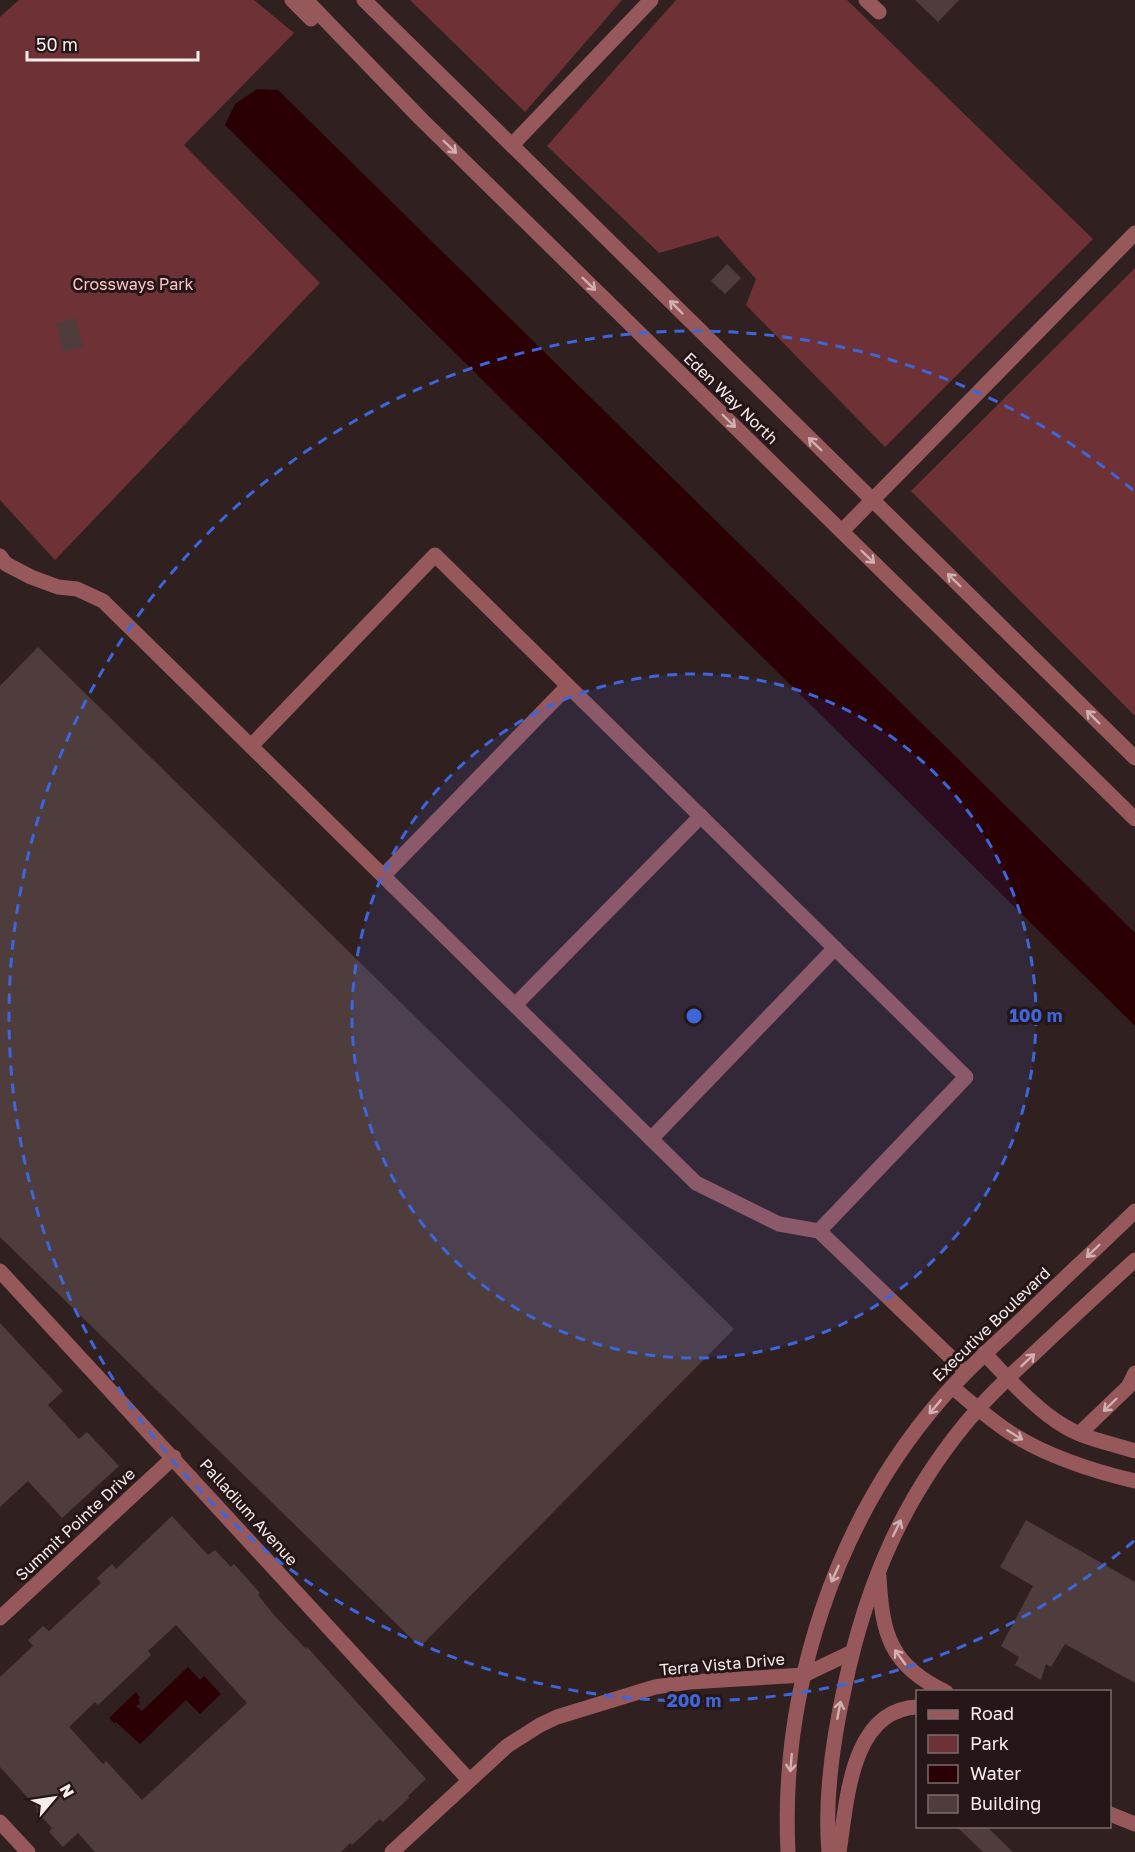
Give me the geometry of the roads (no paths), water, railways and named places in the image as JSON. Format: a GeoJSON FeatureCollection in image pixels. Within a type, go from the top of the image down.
{"type":"FeatureCollection","features":[{"type":"Feature","properties":{"kind":"street"},"geometry":{"type":"LineString","coordinates":[[292,0],[329,37],[421,119]]}},
{"type":"Feature","properties":{"kind":"street","name":"Eden Way North"},"geometry":{"type":"LineString","coordinates":[[306,0],[421,119],[1135,819]]}},
{"type":"Feature","properties":{"kind":"street","name":"Eden Way North"},"geometry":{"type":"LineString","coordinates":[[364,0],[1135,758]]}},
{"type":"Feature","properties":{"kind":"street"},"geometry":{"type":"LineString","coordinates":[[512,145],[651,0]]}},
{"type":"Feature","properties":{"kind":"street"},"geometry":{"type":"LineString","coordinates":[[866,0],[879,12]]}},
{"type":"Feature","properties":{"kind":"street"},"geometry":{"type":"LineString","coordinates":[[842,531],[1135,233]]}},
{"type":"Feature","properties":{"kind":"street"},"geometry":{"type":"LineString","coordinates":[[251,746],[435,555],[966,1077],[819,1232]]}},
{"type":"Feature","properties":{"kind":"street"},"geometry":{"type":"LineString","coordinates":[[0,556],[6,564],[31,577],[58,587],[77,589],[103,601],[696,1183],[779,1224],[819,1232],[966,1372]]}},
{"type":"Feature","properties":{"kind":"street"},"geometry":{"type":"LineString","coordinates":[[383,876],[568,686]]}},
{"type":"Feature","properties":{"kind":"street"},"geometry":{"type":"LineString","coordinates":[[515,1005],[701,816]]}},
{"type":"Feature","properties":{"kind":"street"},"geometry":{"type":"LineString","coordinates":[[651,1139],[835,948]]}},
{"type":"Feature","properties":{"kind":"street","name":"Executive Boulevard"},"geometry":{"type":"LineString","coordinates":[[788,1852],[786,1824],[790,1770],[794,1729],[804,1675],[820,1615],[833,1578],[861,1520],[900,1451],[952,1387],[984,1353],[1135,1211]]}},
{"type":"Feature","properties":{"kind":"street"},"geometry":{"type":"LineString","coordinates":[[829,1852],[828,1797],[838,1717],[852,1652],[861,1618],[878,1571],[906,1509],[940,1455],[979,1408],[1008,1378],[1135,1260]]}},
{"type":"Feature","properties":{"kind":"street","name":"Palladium Avenue"},"geometry":{"type":"LineString","coordinates":[[0,1271],[174,1457],[469,1780]]}},
{"type":"Feature","properties":{"kind":"street"},"geometry":{"type":"LineString","coordinates":[[984,1353],[1008,1378],[1064,1426],[1135,1451]]}},
{"type":"Feature","properties":{"kind":"street"},"geometry":{"type":"LineString","coordinates":[[1080,1433],[1128,1387],[1135,1373]]}},
{"type":"Feature","properties":{"kind":"street"},"geometry":{"type":"LineString","coordinates":[[952,1387],[1013,1434],[1054,1456],[1079,1466],[1135,1481]]}},
{"type":"Feature","properties":{"kind":"street","name":"Summit Pointe Drive"},"geometry":{"type":"LineString","coordinates":[[0,1618],[174,1457]]}},
{"type":"Feature","properties":{"kind":"street"},"geometry":{"type":"LineString","coordinates":[[878,1571],[885,1625],[896,1652],[914,1674],[942,1690]]}},
{"type":"Feature","properties":{"kind":"street","name":"Terra Vista Drive"},"geometry":{"type":"LineString","coordinates":[[392,1852],[469,1780],[524,1734],[548,1721],[583,1708],[655,1688],[690,1682],[804,1675],[852,1652]]}},
{"type":"Feature","properties":{"kind":"street"},"geometry":{"type":"LineString","coordinates":[[839,1852],[852,1770],[859,1751],[881,1722],[899,1710],[916,1707]]}},
{"type":"Feature","properties":{"kind":"street"},"geometry":{"type":"LineString","coordinates":[[1111,1814],[1135,1824]]}},
{"type":"Feature","properties":{"kind":"street"},"geometry":{"type":"LineString","coordinates":[[0,1822],[28,1852]]}},
{"type":"Feature","properties":{"kind":"water"},"geometry":{"type":"Polygon","coordinates":[[[257,89],[278,90],[1135,933],[1135,1026],[225,125],[235,104],[257,89]]]}},
{"type":"Feature","properties":{"kind":"water"},"geometry":{"type":"Polygon","coordinates":[[[188,1667],[200,1680],[204,1676],[221,1694],[200,1714],[186,1700],[140,1744],[109,1718],[136,1692],[140,1697],[138,1700],[140,1703],[136,1706],[142,1711],[188,1667]]]}},
{"type":"Feature","properties":{"kind":"park label","name":"Crossways Park"},"geometry":{"type":"Point","coordinates":[133,284]}}]}
